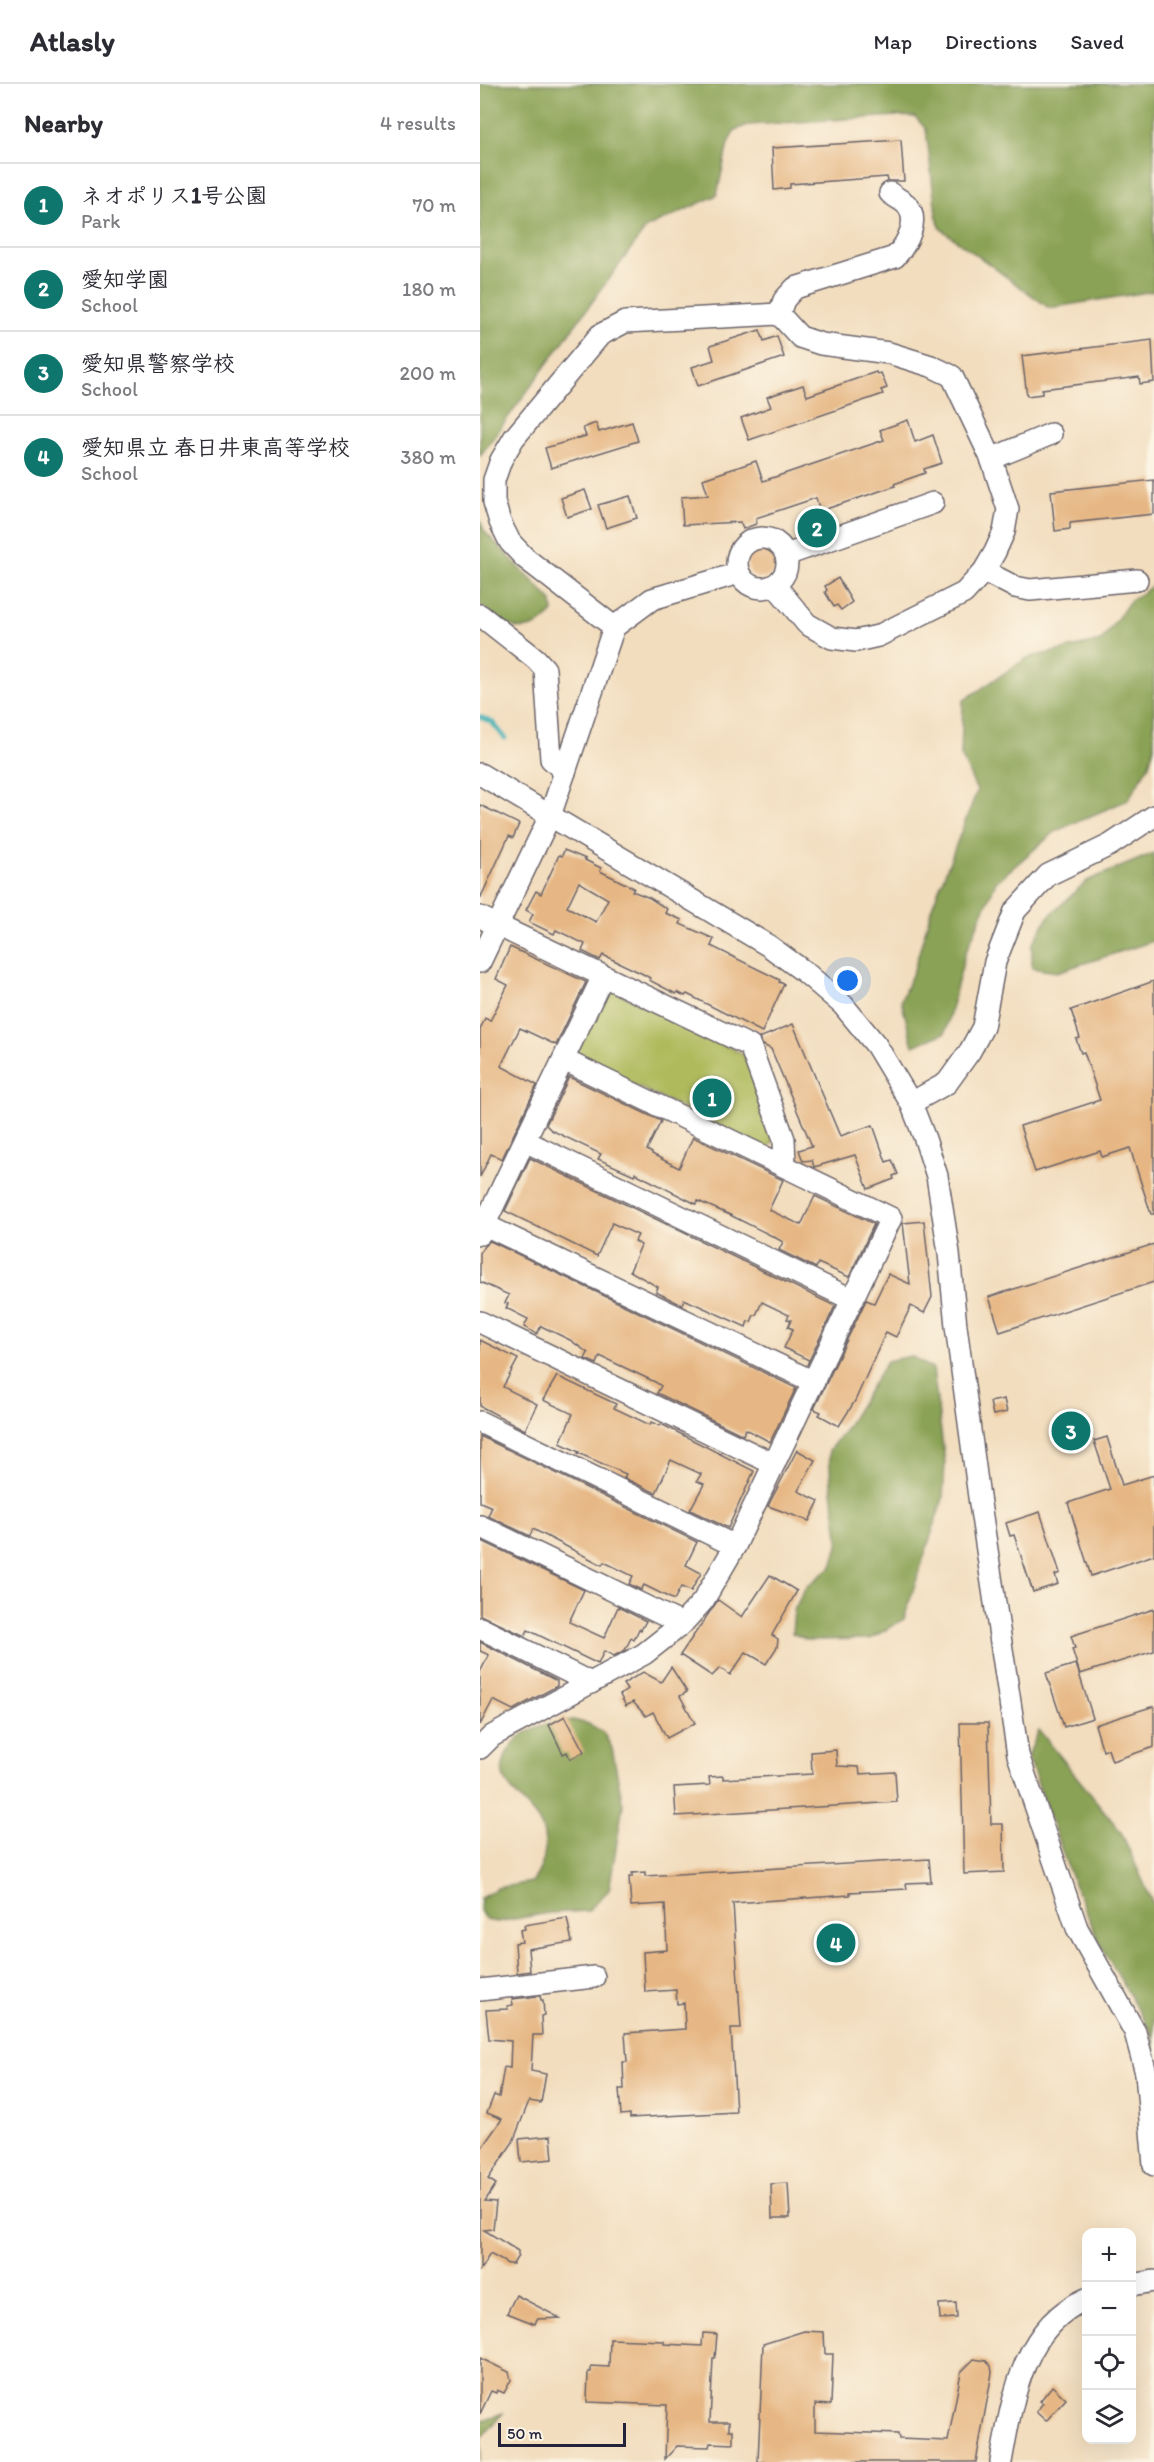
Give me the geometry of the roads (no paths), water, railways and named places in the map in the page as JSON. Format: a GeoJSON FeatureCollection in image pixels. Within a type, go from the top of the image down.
{"type":"FeatureCollection","features":[{"type":"Feature","properties":{"kind":"street"},"geometry":{"type":"LineString","coordinates":[[779,314],[784,300],[795,288],[896,257],[907,244],[912,222],[908,206],[890,193]]}},
{"type":"Feature","properties":{"kind":"street"},"geometry":{"type":"LineString","coordinates":[[774,585],[807,624],[832,638],[856,641],[878,636],[964,593],[984,571],[1004,532],[1008,509],[992,459],[952,376],[931,366],[889,353],[821,344],[800,337],[779,314]]}},
{"type":"Feature","properties":{"kind":"street"},"geometry":{"type":"LineString","coordinates":[[614,627],[525,558],[510,542],[500,522],[494,502],[494,480],[501,460],[514,438],[600,335],[625,322],[779,314]]}},
{"type":"Feature","properties":{"kind":"street"},"geometry":{"type":"LineString","coordinates":[[992,459],[1051,434]]}},
{"type":"Feature","properties":{"kind":"street"},"geometry":{"type":"LineString","coordinates":[[786,555],[933,504]]}},
{"type":"Feature","properties":{"kind":"street"},"geometry":{"type":"LineString","coordinates":[[753,539],[773,540],[786,555],[787,568],[784,575],[774,585],[761,588],[748,584],[739,573],[738,553],[747,542],[753,539]]}},
{"type":"Feature","properties":{"kind":"street"},"geometry":{"type":"LineString","coordinates":[[984,571],[1016,587],[1030,590],[1137,580]]}},
{"type":"Feature","properties":{"kind":"street"},"geometry":{"type":"LineString","coordinates":[[480,962],[489,921],[550,816],[614,627],[652,599],[739,573]]}},
{"type":"Feature","properties":{"kind":"street"},"geometry":{"type":"LineString","coordinates":[[480,615],[545,669],[551,759],[565,772]]}},
{"type":"Feature","properties":{"kind":"street"},"geometry":{"type":"LineString","coordinates":[[480,774],[769,946],[806,973],[843,1005],[869,1037],[911,1103],[937,1176],[979,1497],[1018,1755],[1077,1928],[1135,2032],[1146,2073],[1154,2165]]}},
{"type":"Feature","properties":{"kind":"street"},"geometry":{"type":"LineString","coordinates":[[911,1103],[947,1083],[970,1051],[983,1027],[995,962],[1015,911],[1048,874],[1110,845],[1154,816]]}},
{"type":"Feature","properties":{"kind":"street"},"geometry":{"type":"LineString","coordinates":[[489,921],[750,1046],[784,1139],[785,1166]]}},
{"type":"Feature","properties":{"kind":"street"},"geometry":{"type":"LineString","coordinates":[[603,976],[482,1230],[814,1383]]}},
{"type":"Feature","properties":{"kind":"street"},"geometry":{"type":"LineString","coordinates":[[484,1738],[644,1654],[682,1624],[704,1601],[735,1546],[891,1218],[564,1060]]}},
{"type":"Feature","properties":{"kind":"street"},"geometry":{"type":"LineString","coordinates":[[525,1141],[853,1300]]}},
{"type":"Feature","properties":{"kind":"street"},"geometry":{"type":"LineString","coordinates":[[480,1322],[774,1464]]}},
{"type":"Feature","properties":{"kind":"street"},"geometry":{"type":"LineString","coordinates":[[480,1422],[735,1546]]}},
{"type":"Feature","properties":{"kind":"street"},"geometry":{"type":"LineString","coordinates":[[480,1526],[682,1624]]}},
{"type":"Feature","properties":{"kind":"street"},"geometry":{"type":"LineString","coordinates":[[480,1628],[591,1683]]}},
{"type":"Feature","properties":{"kind":"street"},"geometry":{"type":"LineString","coordinates":[[480,1990],[594,1977]]}},
{"type":"Feature","properties":{"kind":"street"},"geometry":{"type":"LineString","coordinates":[[1136,2284],[1154,2281]]}},
{"type":"Feature","properties":{"kind":"street"},"geometry":{"type":"LineString","coordinates":[[1001,2462],[1013,2395],[1035,2343],[1055,2320],[1082,2300]]}},
{"type":"Feature","properties":{"kind":"waterway"},"geometry":{"type":"LineString","coordinates":[[480,717],[492,722],[505,738]]}},
{"type":"Feature","properties":{"kind":"place","name":"愛知学園"},"geometry":{"type":"Point","coordinates":[817,528]}},
{"type":"Feature","properties":{"kind":"place","name":"ネオポリス1号公園"},"geometry":{"type":"Point","coordinates":[712,1098]}},
{"type":"Feature","properties":{"kind":"place","name":"愛知県警察学校"},"geometry":{"type":"Point","coordinates":[1071,1431]}},
{"type":"Feature","properties":{"kind":"place","name":"愛知県立 春日井東高等学校"},"geometry":{"type":"Point","coordinates":[836,1943]}}]}
